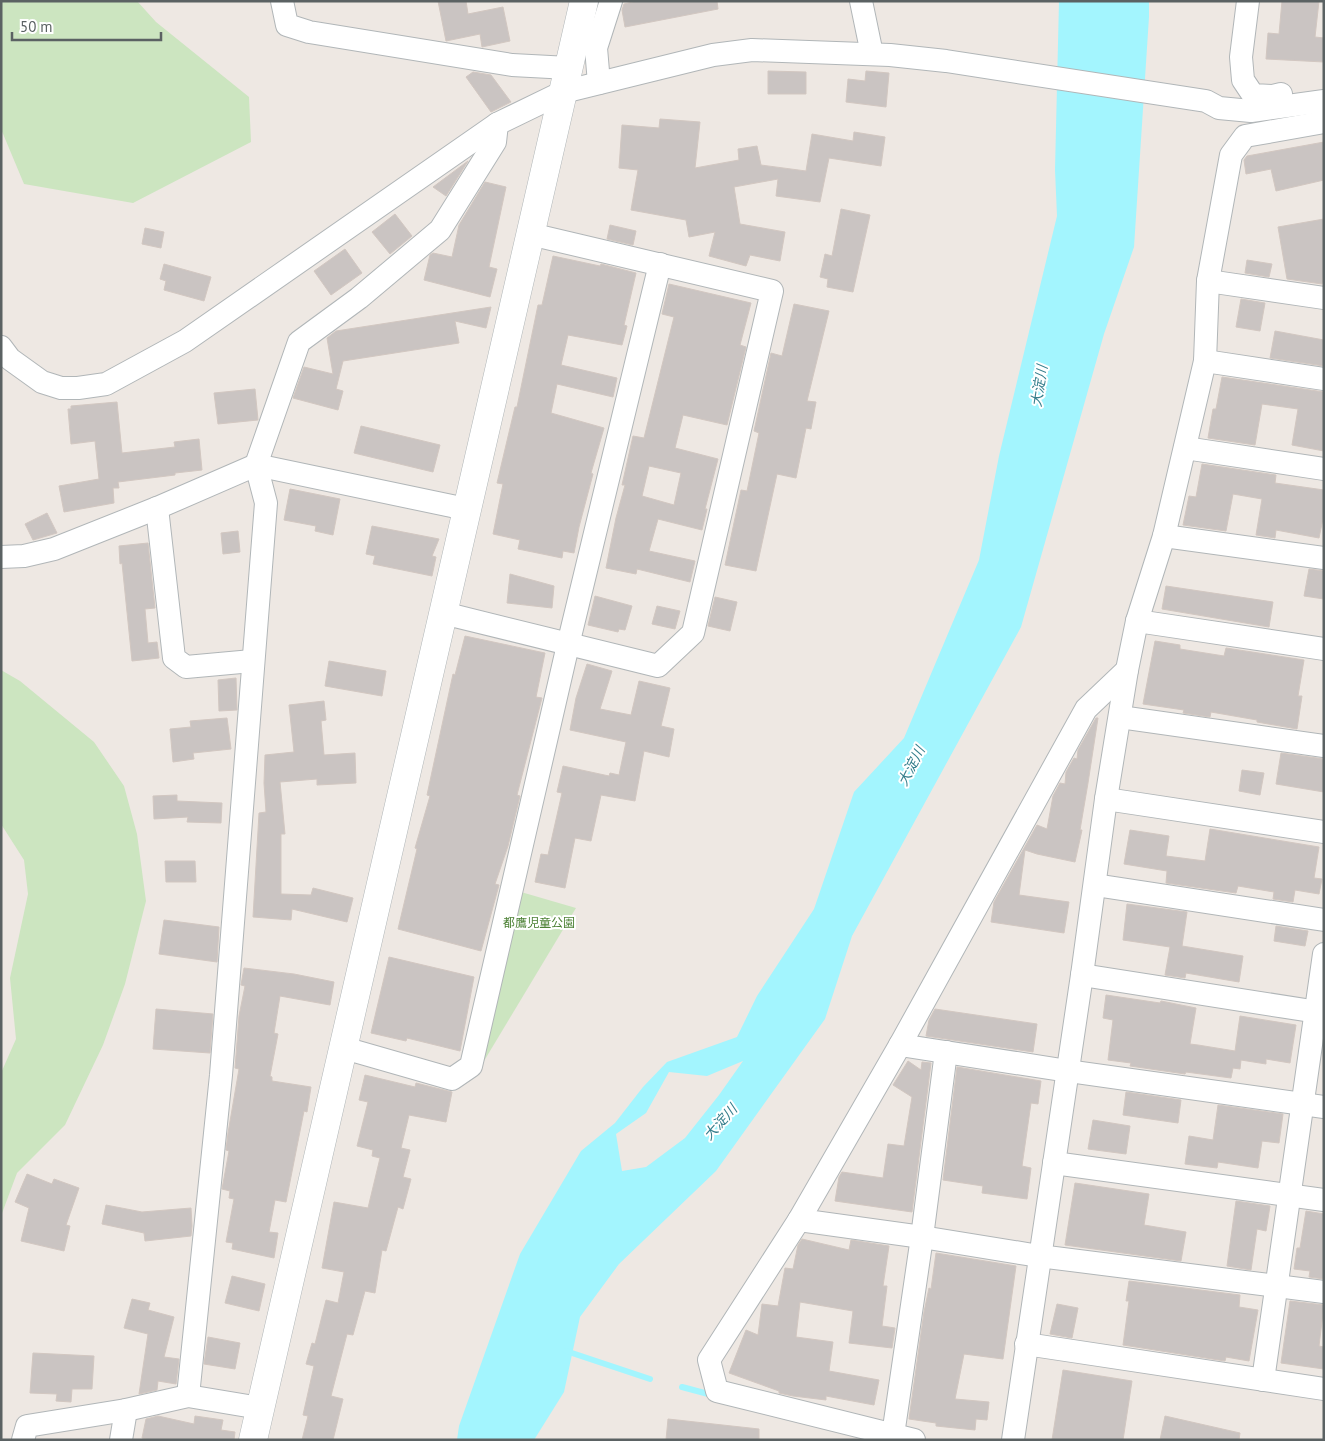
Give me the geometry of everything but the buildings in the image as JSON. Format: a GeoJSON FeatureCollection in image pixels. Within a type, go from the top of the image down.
{"type":"FeatureCollection","features":[{"type":"Feature","properties":{"kind":"street"},"geometry":{"type":"LineString","coordinates":[[282,1],[287,25],[309,32],[512,65],[566,80],[599,83],[714,55],[752,50],[872,54],[946,61],[1206,101],[1219,108],[1251,111],[1324,101]]}},
{"type":"Feature","properties":{"kind":"street"},"geometry":{"type":"LineString","coordinates":[[253,1440],[584,1]]}},
{"type":"Feature","properties":{"kind":"street"},"geometry":{"type":"LineString","coordinates":[[599,83],[596,48],[611,1]]}},
{"type":"Feature","properties":{"kind":"street"},"geometry":{"type":"LineString","coordinates":[[861,1],[872,54]]}},
{"type":"Feature","properties":{"kind":"street"},"geometry":{"type":"LineString","coordinates":[[1248,1],[1241,57],[1243,80],[1253,96],[1272,96],[1324,86]]}},
{"type":"Feature","properties":{"kind":"street"},"geometry":{"type":"LineString","coordinates":[[1,347],[10,359],[42,382],[61,388],[78,388],[106,384],[185,341],[498,124],[566,80]]}},
{"type":"Feature","properties":{"kind":"street"},"geometry":{"type":"LineString","coordinates":[[1013,1440],[1106,800],[1127,670],[1138,622],[1164,536],[1205,361],[1208,281],[1231,155],[1245,136],[1324,122]]}},
{"type":"Feature","properties":{"kind":"street"},"geometry":{"type":"LineString","coordinates":[[188,1396],[220,1075],[266,503],[256,464],[299,342],[359,298],[440,230],[495,142],[498,124]]}},
{"type":"Feature","properties":{"kind":"street"},"geometry":{"type":"LineString","coordinates":[[443,613],[658,666],[693,633],[772,291],[530,234]]}},
{"type":"Feature","properties":{"kind":"street"},"geometry":{"type":"LineString","coordinates":[[344,1048],[452,1079],[471,1066],[568,644],[660,264]]}},
{"type":"Feature","properties":{"kind":"street"},"geometry":{"type":"LineString","coordinates":[[1208,281],[1324,298]]}},
{"type":"Feature","properties":{"kind":"street"},"geometry":{"type":"LineString","coordinates":[[1205,361],[1324,378]]}},
{"type":"Feature","properties":{"kind":"street"},"geometry":{"type":"LineString","coordinates":[[1185,448],[1324,469]]}},
{"type":"Feature","properties":{"kind":"street"},"geometry":{"type":"LineString","coordinates":[[1,557],[24,556],[54,549],[158,508],[256,464],[466,509]]}},
{"type":"Feature","properties":{"kind":"street"},"geometry":{"type":"LineString","coordinates":[[158,508],[174,658],[186,667],[252,660]]}},
{"type":"Feature","properties":{"kind":"street"},"geometry":{"type":"LineString","coordinates":[[1164,536],[1324,558]]}},
{"type":"Feature","properties":{"kind":"street"},"geometry":{"type":"LineString","coordinates":[[1138,622],[1324,649]]}},
{"type":"Feature","properties":{"kind":"street"},"geometry":{"type":"LineString","coordinates":[[946,1052],[922,1237],[903,1437],[717,1391],[709,1360],[799,1220],[900,1045],[1086,709],[1127,670]]}},
{"type":"Feature","properties":{"kind":"street"},"geometry":{"type":"LineString","coordinates":[[1120,717],[1324,746]]}},
{"type":"Feature","properties":{"kind":"street"},"geometry":{"type":"LineString","coordinates":[[1106,800],[1324,832]]}},
{"type":"Feature","properties":{"kind":"street"},"geometry":{"type":"LineString","coordinates":[[1095,885],[1324,920]]}},
{"type":"Feature","properties":{"kind":"street"},"geometry":{"type":"LineString","coordinates":[[1263,1380],[1290,1195],[1313,1106],[1324,954]]}},
{"type":"Feature","properties":{"kind":"street"},"geometry":{"type":"LineString","coordinates":[[1082,975],[1320,1013]]}},
{"type":"Feature","properties":{"kind":"street"},"geometry":{"type":"LineString","coordinates":[[900,1045],[1313,1106]]}},
{"type":"Feature","properties":{"kind":"street"},"geometry":{"type":"LineString","coordinates":[[1054,1163],[1324,1200]]}},
{"type":"Feature","properties":{"kind":"street"},"geometry":{"type":"LineString","coordinates":[[799,1220],[1040,1256],[1324,1292]]}},
{"type":"Feature","properties":{"kind":"street"},"geometry":{"type":"LineString","coordinates":[[1026,1344],[1324,1389]]}},
{"type":"Feature","properties":{"kind":"street"},"geometry":{"type":"LineString","coordinates":[[23,1440],[27,1426],[126,1410],[188,1396],[260,1408]]}},
{"type":"Feature","properties":{"kind":"street"},"geometry":{"type":"LineString","coordinates":[[121,1440],[126,1410]]}},
{"type":"Feature","properties":{"kind":"green space"},"geometry":{"type":"Polygon","coordinates":[[[1,1],[137,1],[156,22],[249,97],[251,142],[133,203],[24,184],[1,129],[1,1]]]}},
{"type":"Feature","properties":{"kind":"green space"},"geometry":{"type":"Polygon","coordinates":[[[1,670],[20,681],[94,742],[124,786],[137,834],[146,901],[125,984],[103,1045],[65,1125],[17,1173],[1,1216],[1,1073],[16,1039],[10,978],[28,894],[24,860],[1,824],[1,670]]]}},
{"type":"Feature","properties":{"kind":"green space","name":"都鷹児童公園"},"geometry":{"type":"Polygon","coordinates":[[[521,892],[576,908],[481,1066],[521,892]]]}},
{"type":"Feature","properties":{"kind":"water","name":"大淀川"},"geometry":{"type":"Polygon","coordinates":[[[1059,1],[1149,1],[1134,247],[1104,334],[1021,627],[852,936],[825,1019],[716,1171],[619,1264],[580,1317],[564,1392],[534,1440],[457,1440],[459,1426],[520,1254],[581,1151],[615,1123],[643,1087],[667,1062],[737,1037],[757,996],[814,909],[854,792],[904,738],[979,560],[999,456],[1057,216],[1055,170],[1059,1]],[[743,1061],[707,1076],[669,1072],[646,1113],[616,1134],[622,1171],[646,1167],[685,1138],[743,1061]]]}},
{"type":"Feature","properties":{"kind":"waterway"},"geometry":{"type":"LineString","coordinates":[[566,1351],[650,1379]]}},
{"type":"Feature","properties":{"kind":"waterway"},"geometry":{"type":"LineString","coordinates":[[682,1387],[712,1395]]}}]}
